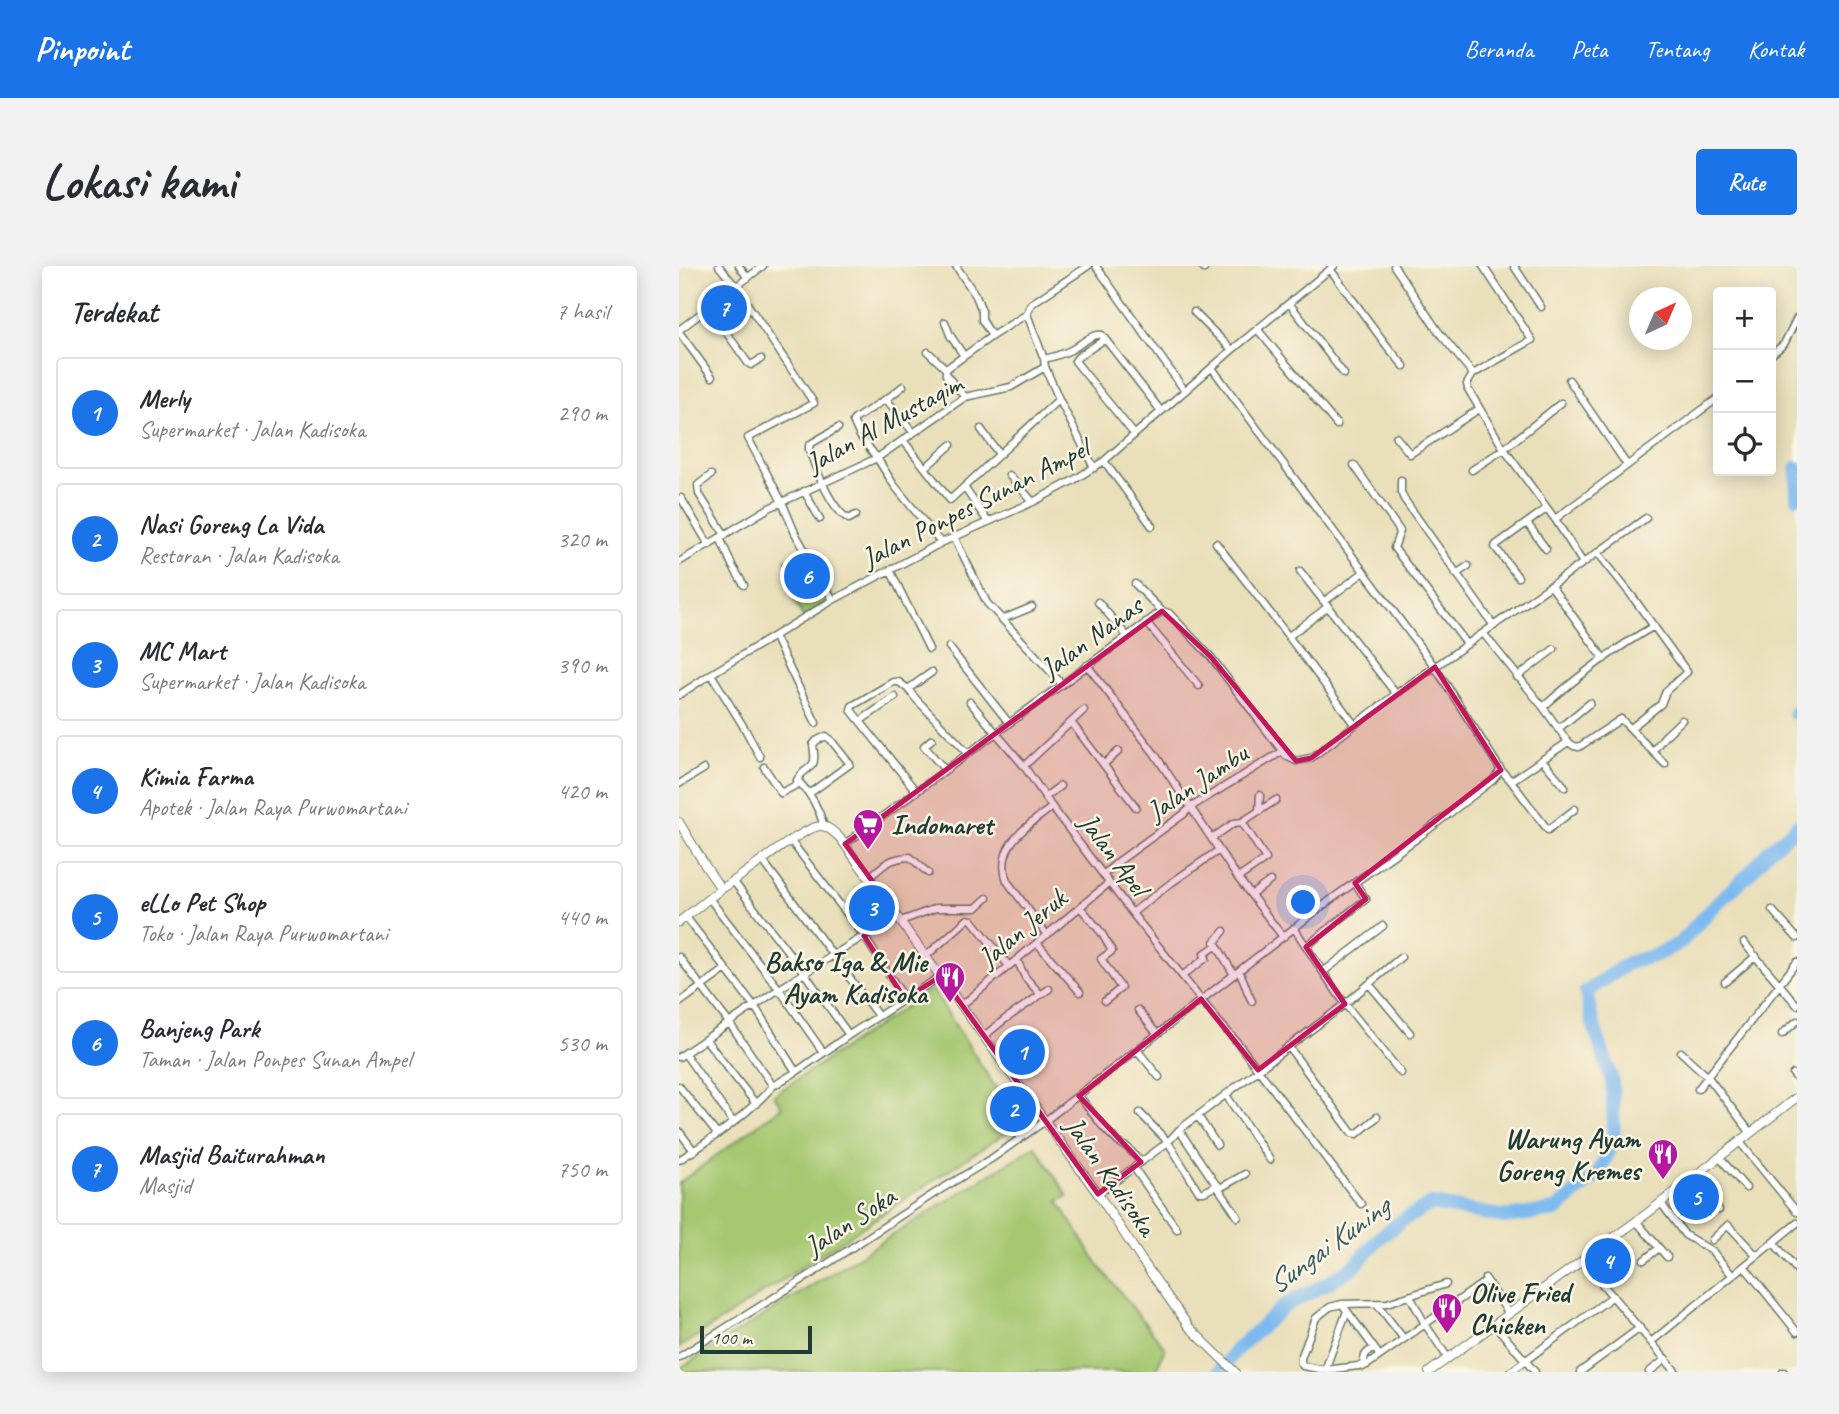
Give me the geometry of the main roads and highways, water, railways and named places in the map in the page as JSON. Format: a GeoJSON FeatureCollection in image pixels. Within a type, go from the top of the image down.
{"type":"FeatureCollection","features":[{"type":"Feature","properties":{"kind":"waterway","name":"Sungai Kuning"},"geometry":{"type":"LineString","coordinates":[[1797,468],[1797,497]]}},
{"type":"Feature","properties":{"kind":"waterway","name":"Sungai Kuning"},"geometry":{"type":"LineString","coordinates":[[1219,1372],[1237,1349],[1284,1306],[1355,1266],[1378,1239],[1431,1204],[1506,1217],[1556,1210],[1599,1173],[1614,1138],[1612,1080],[1592,1020],[1586,992],[1628,963],[1656,955],[1680,943],[1717,903],[1748,875],[1768,851],[1797,825]]}},
{"type":"Feature","properties":{"kind":"place","name":"Masjid Baiturahman"},"geometry":{"type":"Point","coordinates":[724,308]}},
{"type":"Feature","properties":{"kind":"place","name":"Banjeng Park"},"geometry":{"type":"Point","coordinates":[807,576]}},
{"type":"Feature","properties":{"kind":"place","name":"Indomaret"},"geometry":{"type":"Point","coordinates":[868,851]}},
{"type":"Feature","properties":{"kind":"place","name":"MC Mart"},"geometry":{"type":"Point","coordinates":[872,908]}},
{"type":"Feature","properties":{"kind":"place","name":"Bakso Iga & Mie Ayam Kadisoka"},"geometry":{"type":"Point","coordinates":[950,1004]}},
{"type":"Feature","properties":{"kind":"place","name":"Merly"},"geometry":{"type":"Point","coordinates":[1022,1052]}},
{"type":"Feature","properties":{"kind":"place","name":"Nasi Goreng La Vida"},"geometry":{"type":"Point","coordinates":[1013,1109]}},
{"type":"Feature","properties":{"kind":"place","name":"Warung Ayam Goreng Kremes"},"geometry":{"type":"Point","coordinates":[1663,1181]}},
{"type":"Feature","properties":{"kind":"place","name":"eLLo Pet Shop"},"geometry":{"type":"Point","coordinates":[1696,1197]}},
{"type":"Feature","properties":{"kind":"place","name":"Kimia Farma"},"geometry":{"type":"Point","coordinates":[1608,1261]}},
{"type":"Feature","properties":{"kind":"place","name":"Olive Fried Chicken"},"geometry":{"type":"Point","coordinates":[1447,1335]}}]}
